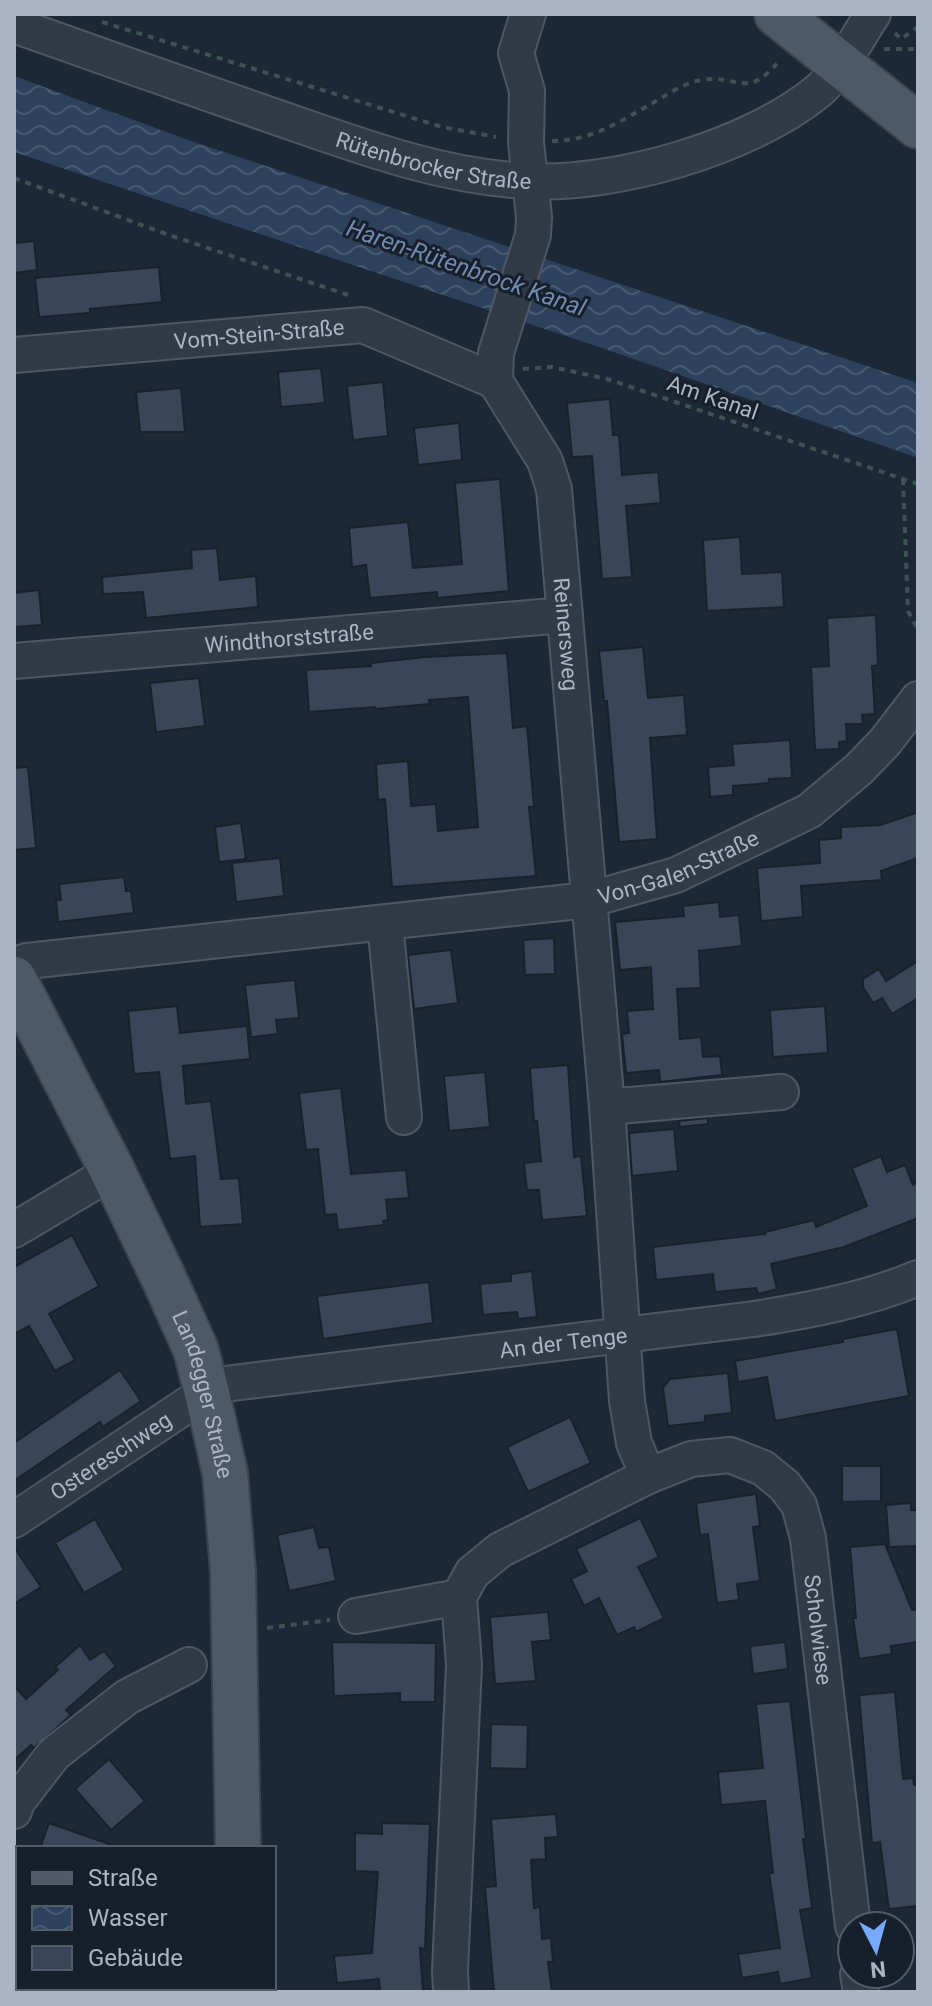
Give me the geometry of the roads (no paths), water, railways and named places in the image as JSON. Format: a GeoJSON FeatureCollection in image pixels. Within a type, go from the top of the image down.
{"type":"FeatureCollection","features":[{"type":"Feature","properties":{"kind":"main road"},"geometry":{"type":"LineString","coordinates":[[789,24],[918,126]]}},
{"type":"Feature","properties":{"kind":"main road","name":"Landegger Straße"},"geometry":{"type":"LineString","coordinates":[[14,979],[111,1168],[196,1350],[225,1473],[233,1572],[238,1846]]}},
{"type":"Feature","properties":{"kind":"street"},"geometry":{"type":"LineString","coordinates":[[495,381],[496,353],[533,235],[526,142],[527,91],[516,53],[528,14]]}},
{"type":"Feature","properties":{"kind":"street","name":"Rütenbrocker Straße"},"geometry":{"type":"LineString","coordinates":[[14,25],[354,144],[458,173],[529,182],[621,175],[699,154],[762,127],[818,91],[840,65],[873,14]]}},
{"type":"Feature","properties":{"kind":"street","name":"Vom-Stein-Straße"},"geometry":{"type":"LineString","coordinates":[[14,355],[363,325],[495,381]]}},
{"type":"Feature","properties":{"kind":"street","name":"Reinersweg"},"geometry":{"type":"LineString","coordinates":[[495,381],[545,461],[554,489],[625,1337]]}},
{"type":"Feature","properties":{"kind":"street","name":"Windthorststraße"},"geometry":{"type":"LineString","coordinates":[[14,661],[565,615]]}},
{"type":"Feature","properties":{"kind":"street","name":"Von-Galen-Straße"},"geometry":{"type":"LineString","coordinates":[[14,965],[27,961],[588,900],[676,875],[809,811],[859,769],[885,742],[918,699]]}},
{"type":"Feature","properties":{"kind":"street"},"geometry":{"type":"LineString","coordinates":[[385,923],[404,1117]]}},
{"type":"Feature","properties":{"kind":"street"},"geometry":{"type":"LineString","coordinates":[[607,1107],[781,1092]]}},
{"type":"Feature","properties":{"kind":"street"},"geometry":{"type":"LineString","coordinates":[[14,1230],[98,1180],[111,1168]]}},
{"type":"Feature","properties":{"kind":"street","name":"An der Tenge"},"geometry":{"type":"LineString","coordinates":[[207,1393],[225,1384],[247,1380],[625,1337],[821,1309],[869,1297],[918,1278]]}},
{"type":"Feature","properties":{"kind":"street"},"geometry":{"type":"LineString","coordinates":[[625,1337],[627,1401],[634,1443],[648,1476]]}},
{"type":"Feature","properties":{"kind":"street","name":"Ostereschweg"},"geometry":{"type":"LineString","coordinates":[[14,1520],[207,1393]]}},
{"type":"Feature","properties":{"kind":"street","name":"Scholwiese"},"geometry":{"type":"LineString","coordinates":[[459,1597],[472,1573],[500,1550],[648,1476],[691,1459],[730,1455],[763,1468],[785,1486],[799,1505],[808,1538],[851,1910]]}},
{"type":"Feature","properties":{"kind":"street"},"geometry":{"type":"LineString","coordinates":[[356,1616],[459,1597],[464,1665],[451,1992]]}},
{"type":"Feature","properties":{"kind":"street"},"geometry":{"type":"LineString","coordinates":[[14,1811],[17,1802],[54,1754],[127,1697],[189,1665]]}},
{"type":"Feature","properties":{"kind":"water","name":"Haren-Rütenbrock Kanal"},"geometry":{"type":"Polygon","coordinates":[[[14,76],[191,141],[918,383],[918,458],[602,348],[14,152],[14,76]]]}}]}
